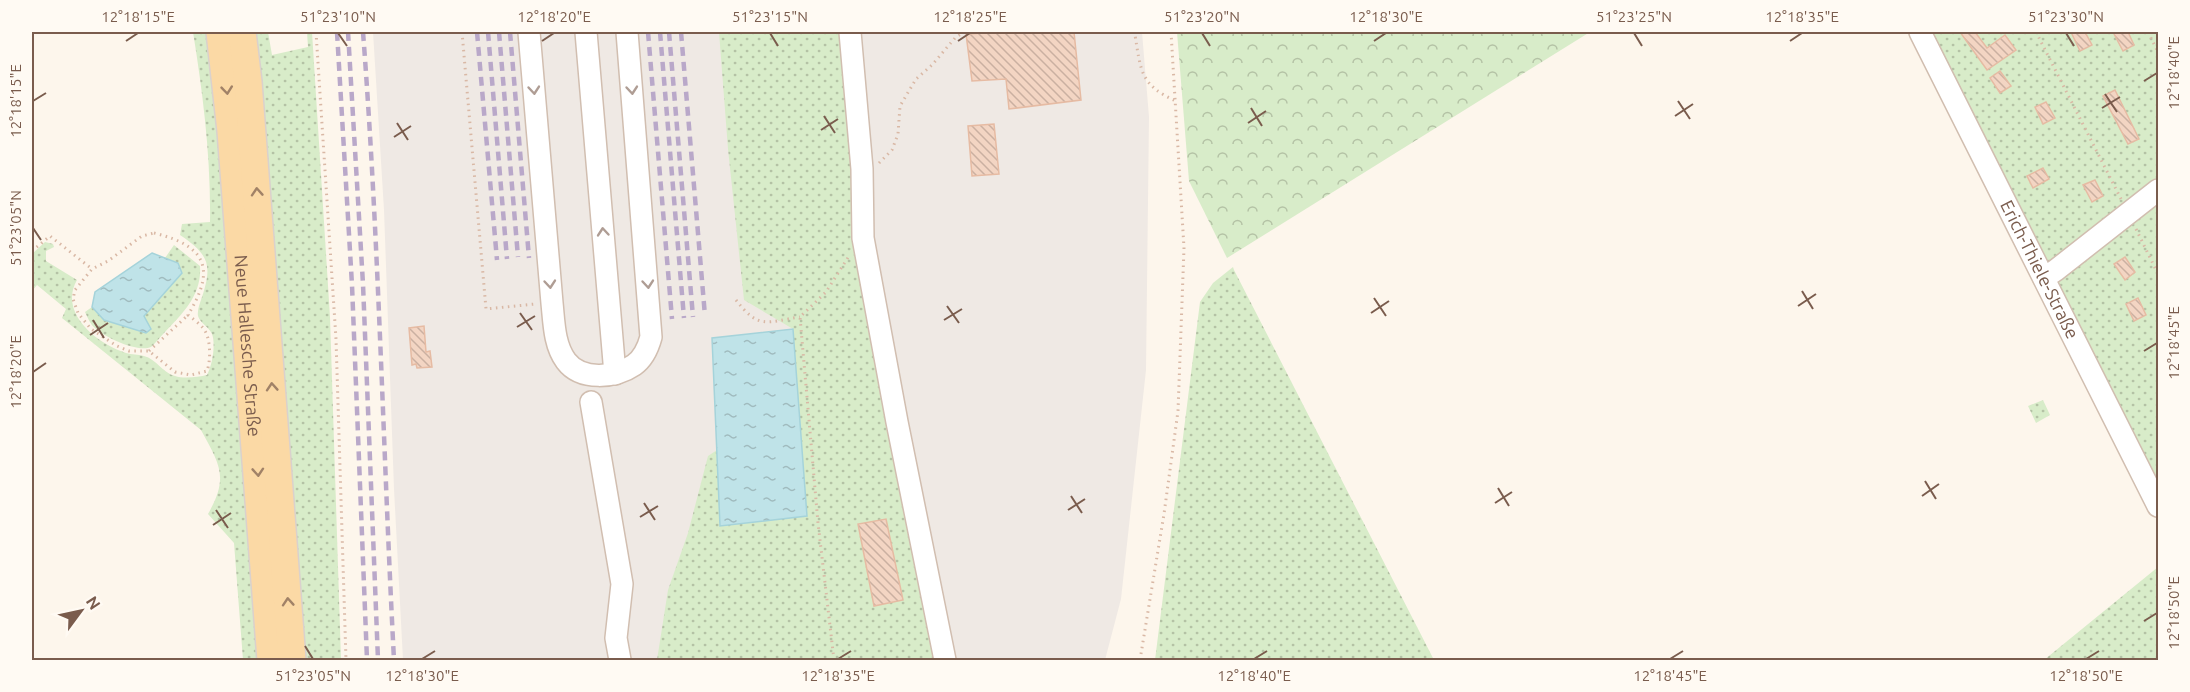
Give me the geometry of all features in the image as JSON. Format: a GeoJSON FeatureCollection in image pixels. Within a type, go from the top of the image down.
{"type":"FeatureCollection","features":[{"type":"Feature","properties":{"kind":"main road","name":"Neue Hallesche Straße"},"geometry":{"type":"LineString","coordinates":[[220,32],[231,131],[271,660]]}},
{"type":"Feature","properties":{"kind":"main road","name":"Neue Hallesche Straße"},"geometry":{"type":"LineString","coordinates":[[242,32],[248,82],[292,660]]}},
{"type":"Feature","properties":{"kind":"street"},"geometry":{"type":"LineString","coordinates":[[529,32],[552,303],[558,347],[566,362],[578,372],[596,375],[615,374],[635,364],[646,351],[651,338],[627,32]]}},
{"type":"Feature","properties":{"kind":"street"},"geometry":{"type":"LineString","coordinates":[[586,32],[615,374]]}},
{"type":"Feature","properties":{"kind":"street"},"geometry":{"type":"LineString","coordinates":[[850,32],[862,169],[863,238],[945,660]]}},
{"type":"Feature","properties":{"kind":"street","name":"Erich-Thiele-Straße"},"geometry":{"type":"LineString","coordinates":[[1920,32],[2158,506]]}},
{"type":"Feature","properties":{"kind":"street"},"geometry":{"type":"LineString","coordinates":[[2044,278],[2158,190]]}},
{"type":"Feature","properties":{"kind":"street"},"geometry":{"type":"LineString","coordinates":[[591,402],[622,584],[616,638],[620,660]]}},
{"type":"Feature","properties":{"kind":"path"},"geometry":{"type":"LineString","coordinates":[[316,32],[336,339],[346,660]]}},
{"type":"Feature","properties":{"kind":"path"},"geometry":{"type":"LineString","coordinates":[[462,32],[486,309],[552,303]]}},
{"type":"Feature","properties":{"kind":"path"},"geometry":{"type":"LineString","coordinates":[[862,169],[880,162],[892,150],[898,134],[900,106],[916,79],[932,65],[955,38],[964,32]]}},
{"type":"Feature","properties":{"kind":"path"},"geometry":{"type":"LineString","coordinates":[[1132,32],[1135,35],[1141,72],[1152,88],[1176,101]]}},
{"type":"Feature","properties":{"kind":"path"},"geometry":{"type":"LineString","coordinates":[[1140,660],[1178,411],[1184,248],[1171,32]]}},
{"type":"Feature","properties":{"kind":"path"},"geometry":{"type":"LineString","coordinates":[[2036,32],[2158,274]]}},
{"type":"Feature","properties":{"kind":"path"},"geometry":{"type":"LineString","coordinates":[[2148,32],[2158,52]]}},
{"type":"Feature","properties":{"kind":"path"},"geometry":{"type":"LineString","coordinates":[[154,233],[174,238],[190,246],[202,262],[204,278],[199,297],[188,315],[149,351],[129,351],[111,343],[91,329],[78,313],[73,299],[75,290],[93,269],[142,236],[154,233]]}},
{"type":"Feature","properties":{"kind":"path"},"geometry":{"type":"LineString","coordinates":[[32,251],[50,236],[93,269]]}},
{"type":"Feature","properties":{"kind":"path"},"geometry":{"type":"LineString","coordinates":[[736,300],[748,315],[762,323],[800,318],[826,292],[863,238]]}},
{"type":"Feature","properties":{"kind":"path"},"geometry":{"type":"LineString","coordinates":[[149,351],[175,372],[191,375],[207,371],[210,364],[207,334],[203,327],[188,315]]}},
{"type":"Feature","properties":{"kind":"path"},"geometry":{"type":"LineString","coordinates":[[800,318],[818,523],[834,660]]}},
{"type":"Feature","properties":{"kind":"shaded area"},"geometry":{"type":"Polygon","coordinates":[[[373,32],[1142,32],[1149,117],[1146,370],[1121,599],[1105,660],[403,660],[384,210],[373,32]]]}},
{"type":"Feature","properties":{"kind":"green space"},"geometry":{"type":"Polygon","coordinates":[[[193,32],[211,32],[262,660],[243,660],[234,543],[208,514],[215,501],[220,480],[217,462],[201,430],[62,318],[66,309],[37,285],[32,291],[32,254],[45,242],[53,244],[54,247],[46,251],[46,261],[77,280],[72,292],[73,304],[77,315],[93,335],[115,349],[128,354],[142,355],[152,360],[175,376],[187,378],[207,375],[214,344],[211,332],[198,316],[207,276],[206,261],[197,248],[180,235],[182,224],[210,222],[206,126],[193,32]]]}},
{"type":"Feature","properties":{"kind":"green space"},"geometry":{"type":"Polygon","coordinates":[[[249,32],[268,32],[272,55],[308,47],[307,32],[312,32],[330,317],[341,660],[302,660],[249,32]]]}},
{"type":"Feature","properties":{"kind":"green space"},"geometry":{"type":"Polygon","coordinates":[[[719,32],[843,32],[863,273],[938,660],[657,660],[668,590],[688,533],[708,456],[717,450],[720,526],[807,516],[793,329],[744,300],[728,149],[719,32]]]}},
{"type":"Feature","properties":{"kind":"green space"},"geometry":{"type":"Polygon","coordinates":[[[1177,32],[1590,32],[1227,258],[1189,181],[1177,32]]]}},
{"type":"Feature","properties":{"kind":"green space"},"geometry":{"type":"Polygon","coordinates":[[[1932,32],[2158,32],[2158,485],[1932,32]]]}},
{"type":"Feature","properties":{"kind":"green space"},"geometry":{"type":"Polygon","coordinates":[[[174,245],[200,266],[198,286],[190,303],[178,318],[151,347],[130,346],[99,332],[89,321],[85,312],[92,307],[104,320],[144,316],[182,273],[178,263],[165,258],[174,245]]]}},
{"type":"Feature","properties":{"kind":"green space"},"geometry":{"type":"Polygon","coordinates":[[[1233,267],[1434,660],[1155,660],[1200,302],[1213,283],[1233,267]]]}},
{"type":"Feature","properties":{"kind":"green space"},"geometry":{"type":"Polygon","coordinates":[[[2043,400],[2050,415],[2036,423],[2028,406],[2043,400]]]}},
{"type":"Feature","properties":{"kind":"green space"},"geometry":{"type":"Polygon","coordinates":[[[2158,567],[2158,660],[2044,660],[2158,567]]]}},
{"type":"Feature","properties":{"kind":"water"},"geometry":{"type":"Polygon","coordinates":[[[152,253],[178,263],[182,273],[144,316],[151,329],[146,333],[104,320],[92,307],[95,292],[152,253]]]}},
{"type":"Feature","properties":{"kind":"water"},"geometry":{"type":"Polygon","coordinates":[[[793,329],[807,516],[720,526],[712,338],[793,329]]]}},
{"type":"Feature","properties":{"kind":"building"},"geometry":{"type":"Polygon","coordinates":[[[1074,32],[1081,100],[1009,109],[1006,79],[972,81],[966,34],[1074,32]]]}},
{"type":"Feature","properties":{"kind":"building"},"geometry":{"type":"Polygon","coordinates":[[[1960,32],[1975,32],[1987,48],[2005,35],[2016,50],[1987,70],[1960,32]]]}},
{"type":"Feature","properties":{"kind":"building"},"geometry":{"type":"Polygon","coordinates":[[[2071,32],[2085,32],[2092,45],[2080,51],[2071,32]]]}},
{"type":"Feature","properties":{"kind":"building"},"geometry":{"type":"Polygon","coordinates":[[[2113,32],[2128,32],[2134,45],[2123,51],[2113,32]]]}},
{"type":"Feature","properties":{"kind":"building"},"geometry":{"type":"Polygon","coordinates":[[[2000,71],[2011,86],[2000,93],[1990,78],[2000,71]]]}},
{"type":"Feature","properties":{"kind":"building"},"geometry":{"type":"Polygon","coordinates":[[[2115,90],[2139,139],[2128,144],[2103,96],[2115,90]]]}},
{"type":"Feature","properties":{"kind":"building"},"geometry":{"type":"Polygon","coordinates":[[[2046,102],[2055,118],[2043,124],[2035,107],[2046,102]]]}},
{"type":"Feature","properties":{"kind":"building"},"geometry":{"type":"Polygon","coordinates":[[[994,124],[999,174],[972,176],[968,126],[994,124]]]}},
{"type":"Feature","properties":{"kind":"building"},"geometry":{"type":"Polygon","coordinates":[[[2043,168],[2049,179],[2033,188],[2027,176],[2043,168]]]}},
{"type":"Feature","properties":{"kind":"building"},"geometry":{"type":"Polygon","coordinates":[[[2095,180],[2103,196],[2092,202],[2083,185],[2095,180]]]}},
{"type":"Feature","properties":{"kind":"building"},"geometry":{"type":"Polygon","coordinates":[[[2125,257],[2135,272],[2125,280],[2114,264],[2125,257]]]}},
{"type":"Feature","properties":{"kind":"building"},"geometry":{"type":"Polygon","coordinates":[[[2138,298],[2146,315],[2134,321],[2126,304],[2138,298]]]}},
{"type":"Feature","properties":{"kind":"building"},"geometry":{"type":"Polygon","coordinates":[[[424,326],[426,352],[430,351],[432,367],[417,368],[416,364],[412,365],[409,328],[424,326]]]}},
{"type":"Feature","properties":{"kind":"building"},"geometry":{"type":"Polygon","coordinates":[[[886,519],[903,600],[874,606],[858,524],[886,519]]]}},
{"type":"Feature","properties":{"kind":"railway"},"geometry":{"type":"LineString","coordinates":[[337,32],[352,285],[367,660]]}},
{"type":"Feature","properties":{"kind":"railway"},"geometry":{"type":"LineString","coordinates":[[348,32],[363,284],[378,660]]}},
{"type":"Feature","properties":{"kind":"railway"},"geometry":{"type":"LineString","coordinates":[[363,32],[377,267],[394,660]]}},
{"type":"Feature","properties":{"kind":"railway"},"geometry":{"type":"LineString","coordinates":[[477,32],[497,260]]}},
{"type":"Feature","properties":{"kind":"railway"},"geometry":{"type":"LineString","coordinates":[[488,32],[507,259]]}},
{"type":"Feature","properties":{"kind":"railway"},"geometry":{"type":"LineString","coordinates":[[499,32],[518,257]]}},
{"type":"Feature","properties":{"kind":"railway"},"geometry":{"type":"LineString","coordinates":[[510,32],[529,258]]}},
{"type":"Feature","properties":{"kind":"railway"},"geometry":{"type":"LineString","coordinates":[[648,32],[672,319]]}},
{"type":"Feature","properties":{"kind":"railway"},"geometry":{"type":"LineString","coordinates":[[660,32],[684,318]]}},
{"type":"Feature","properties":{"kind":"railway"},"geometry":{"type":"LineString","coordinates":[[669,32],[693,317]]}},
{"type":"Feature","properties":{"kind":"railway"},"geometry":{"type":"LineString","coordinates":[[681,32],[705,316]]}}]}
